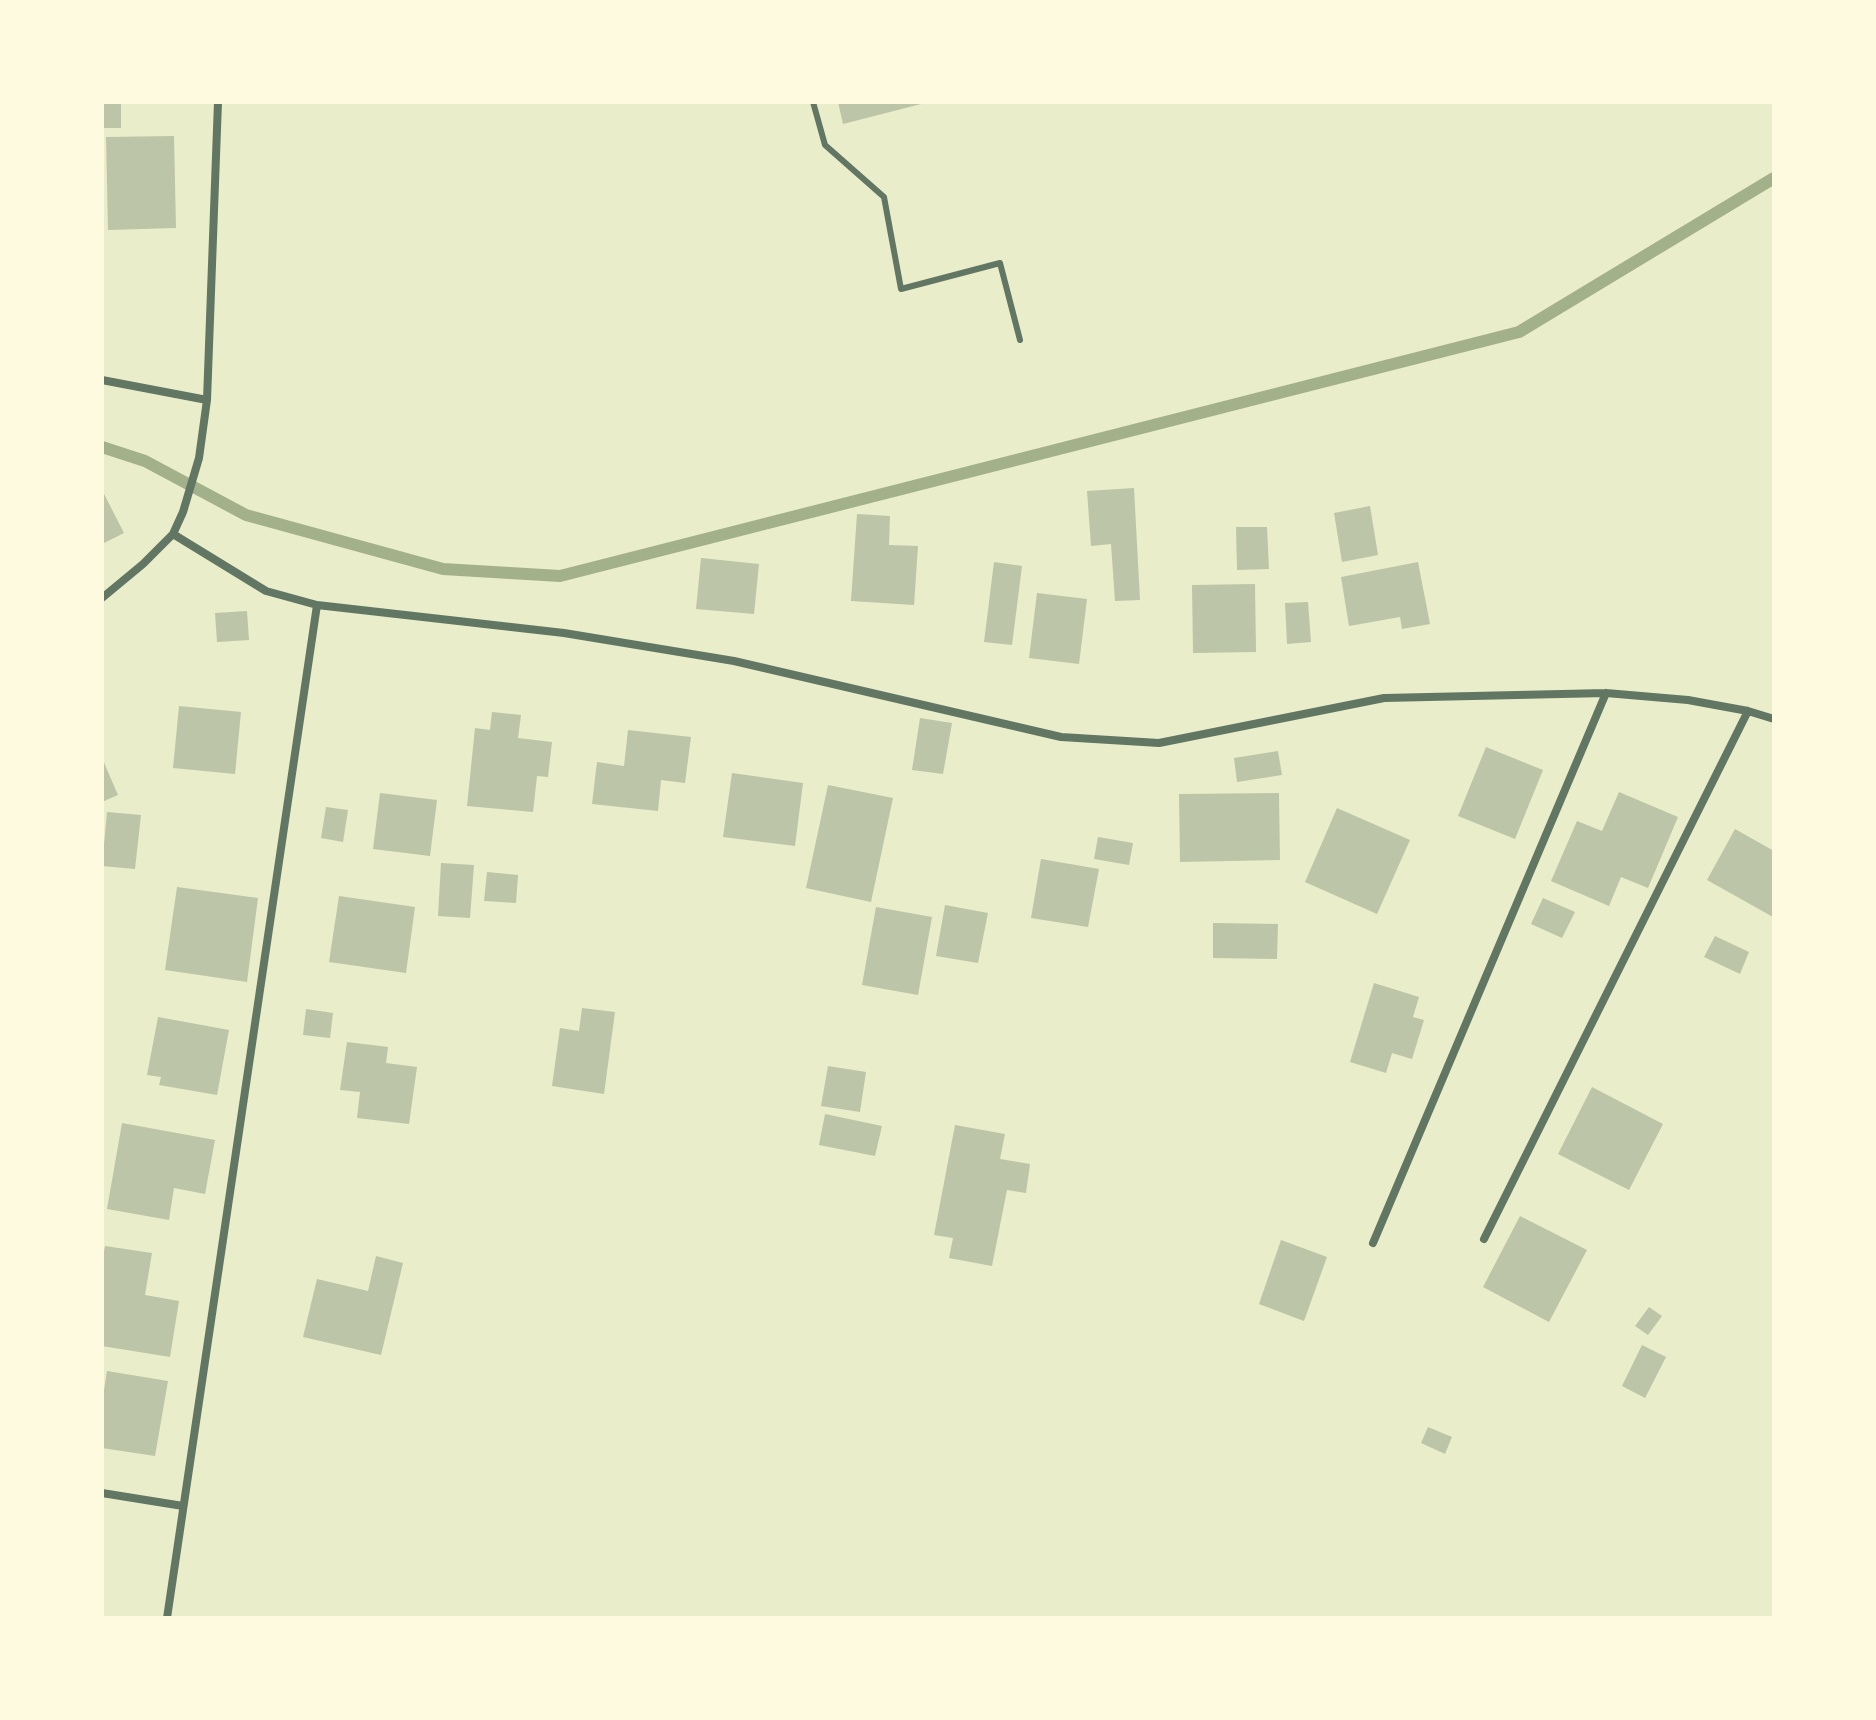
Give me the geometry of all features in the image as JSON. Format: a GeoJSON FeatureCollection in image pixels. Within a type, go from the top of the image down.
{"type":"FeatureCollection","features":[{"type":"Feature","properties":{"kind":"street"},"geometry":{"type":"LineString","coordinates":[[102,598],[173,534],[199,458],[207,400],[218,102]]}},
{"type":"Feature","properties":{"kind":"street"},"geometry":{"type":"LineString","coordinates":[[102,380],[207,400]]}},
{"type":"Feature","properties":{"kind":"street"},"geometry":{"type":"LineString","coordinates":[[173,534],[266,591],[317,605],[564,633],[734,661],[1061,737],[1159,743],[1384,698],[1606,693],[1688,700],[1774,719]]}},
{"type":"Feature","properties":{"kind":"street"},"geometry":{"type":"LineString","coordinates":[[167,1618],[317,605]]}},
{"type":"Feature","properties":{"kind":"street"},"geometry":{"type":"LineString","coordinates":[[1373,1243],[1606,693]]}},
{"type":"Feature","properties":{"kind":"street"},"geometry":{"type":"LineString","coordinates":[[1484,1239],[1748,711]]}},
{"type":"Feature","properties":{"kind":"street"},"geometry":{"type":"LineString","coordinates":[[102,1493],[183,1506]]}},
{"type":"Feature","properties":{"kind":"lane"},"geometry":{"type":"LineString","coordinates":[[813,102],[825,145],[884,197],[901,289],[1000,263],[1020,340]]}},
{"type":"Feature","properties":{"kind":"building"},"geometry":{"type":"Polygon","coordinates":[[[102,102],[121,102],[121,128],[102,128],[102,102]]]}},
{"type":"Feature","properties":{"kind":"building"},"geometry":{"type":"Polygon","coordinates":[[[838,102],[925,102],[925,103],[843,124],[838,102]]]}},
{"type":"Feature","properties":{"kind":"building"},"geometry":{"type":"Polygon","coordinates":[[[174,136],[176,228],[108,230],[106,137],[174,136]]]}},
{"type":"Feature","properties":{"kind":"building"},"geometry":{"type":"Polygon","coordinates":[[[1134,488],[1140,600],[1115,601],[1111,544],[1091,546],[1087,491],[1134,488]]]}},
{"type":"Feature","properties":{"kind":"building"},"geometry":{"type":"Polygon","coordinates":[[[102,490],[124,533],[102,544],[102,490]]]}},
{"type":"Feature","properties":{"kind":"building"},"geometry":{"type":"Polygon","coordinates":[[[1370,506],[1378,555],[1342,562],[1334,513],[1370,506]]]}},
{"type":"Feature","properties":{"kind":"building"},"geometry":{"type":"Polygon","coordinates":[[[857,514],[890,516],[889,545],[918,546],[914,605],[851,601],[857,514]]]}},
{"type":"Feature","properties":{"kind":"building"},"geometry":{"type":"Polygon","coordinates":[[[1236,527],[1267,527],[1269,569],[1237,570],[1236,527]]]}},
{"type":"Feature","properties":{"kind":"building"},"geometry":{"type":"Polygon","coordinates":[[[701,558],[759,564],[754,614],[696,609],[701,558]]]}},
{"type":"Feature","properties":{"kind":"building"},"geometry":{"type":"Polygon","coordinates":[[[994,562],[1022,566],[1012,645],[984,642],[994,562]]]}},
{"type":"Feature","properties":{"kind":"building"},"geometry":{"type":"Polygon","coordinates":[[[1418,562],[1430,624],[1402,629],[1400,617],[1349,626],[1341,577],[1418,562]]]}},
{"type":"Feature","properties":{"kind":"building"},"geometry":{"type":"Polygon","coordinates":[[[1255,584],[1256,652],[1193,653],[1192,585],[1255,584]]]}},
{"type":"Feature","properties":{"kind":"building"},"geometry":{"type":"Polygon","coordinates":[[[1037,593],[1087,599],[1079,664],[1029,658],[1037,593]]]}},
{"type":"Feature","properties":{"kind":"building"},"geometry":{"type":"Polygon","coordinates":[[[1308,602],[1311,642],[1287,644],[1285,603],[1308,602]]]}},
{"type":"Feature","properties":{"kind":"building"},"geometry":{"type":"Polygon","coordinates":[[[247,611],[249,640],[217,642],[215,613],[247,611]]]}},
{"type":"Feature","properties":{"kind":"building"},"geometry":{"type":"Polygon","coordinates":[[[179,706],[241,712],[235,774],[173,768],[179,706]]]}},
{"type":"Feature","properties":{"kind":"building"},"geometry":{"type":"Polygon","coordinates":[[[492,712],[521,715],[518,738],[552,742],[548,777],[537,776],[533,812],[467,806],[475,728],[490,730],[492,712]]]}},
{"type":"Feature","properties":{"kind":"building"},"geometry":{"type":"Polygon","coordinates":[[[920,718],[952,723],[943,774],[912,770],[920,718]]]}},
{"type":"Feature","properties":{"kind":"building"},"geometry":{"type":"Polygon","coordinates":[[[628,730],[691,737],[685,783],[661,780],[658,811],[592,804],[597,762],[624,766],[628,730]]]}},
{"type":"Feature","properties":{"kind":"building"},"geometry":{"type":"Polygon","coordinates":[[[1486,747],[1543,770],[1515,839],[1458,816],[1486,747]]]}},
{"type":"Feature","properties":{"kind":"building"},"geometry":{"type":"Polygon","coordinates":[[[1278,751],[1282,775],[1237,782],[1234,758],[1278,751]]]}},
{"type":"Feature","properties":{"kind":"building"},"geometry":{"type":"Polygon","coordinates":[[[102,758],[118,795],[102,802],[102,758]]]}},
{"type":"Feature","properties":{"kind":"building"},"geometry":{"type":"Polygon","coordinates":[[[732,773],[803,783],[795,846],[723,837],[732,773]]]}},
{"type":"Feature","properties":{"kind":"building"},"geometry":{"type":"Polygon","coordinates":[[[828,785],[893,798],[871,902],[806,888],[828,785]]]}},
{"type":"Feature","properties":{"kind":"building"},"geometry":{"type":"Polygon","coordinates":[[[1619,792],[1678,817],[1648,888],[1621,877],[1609,906],[1551,881],[1577,821],[1602,831],[1619,792]]]}},
{"type":"Feature","properties":{"kind":"building"},"geometry":{"type":"Polygon","coordinates":[[[380,793],[437,800],[430,856],[373,849],[380,793]]]}},
{"type":"Feature","properties":{"kind":"building"},"geometry":{"type":"Polygon","coordinates":[[[1279,793],[1280,860],[1180,862],[1179,794],[1279,793]]]}},
{"type":"Feature","properties":{"kind":"building"},"geometry":{"type":"Polygon","coordinates":[[[326,807],[348,810],[343,842],[321,838],[326,807]]]}},
{"type":"Feature","properties":{"kind":"building"},"geometry":{"type":"Polygon","coordinates":[[[1337,808],[1410,840],[1377,914],[1305,882],[1337,808]]]}},
{"type":"Feature","properties":{"kind":"building"},"geometry":{"type":"Polygon","coordinates":[[[107,812],[141,815],[135,869],[102,866],[107,812]]]}},
{"type":"Feature","properties":{"kind":"building"},"geometry":{"type":"Polygon","coordinates":[[[1735,829],[1774,851],[1773,917],[1707,880],[1735,829]]]}},
{"type":"Feature","properties":{"kind":"building"},"geometry":{"type":"Polygon","coordinates":[[[1098,837],[1133,843],[1129,865],[1094,859],[1098,837]]]}},
{"type":"Feature","properties":{"kind":"building"},"geometry":{"type":"Polygon","coordinates":[[[1041,859],[1099,869],[1088,927],[1031,918],[1041,859]]]}},
{"type":"Feature","properties":{"kind":"building"},"geometry":{"type":"Polygon","coordinates":[[[441,863],[474,865],[470,918],[438,916],[441,863]]]}},
{"type":"Feature","properties":{"kind":"building"},"geometry":{"type":"Polygon","coordinates":[[[487,872],[518,875],[516,903],[484,901],[487,872]]]}},
{"type":"Feature","properties":{"kind":"building"},"geometry":{"type":"Polygon","coordinates":[[[177,887],[258,898],[247,982],[165,970],[177,887]]]}},
{"type":"Feature","properties":{"kind":"building"},"geometry":{"type":"Polygon","coordinates":[[[339,896],[415,907],[406,973],[329,962],[339,896]]]}},
{"type":"Feature","properties":{"kind":"building"},"geometry":{"type":"Polygon","coordinates":[[[1543,898],[1575,912],[1562,938],[1531,924],[1543,898]]]}},
{"type":"Feature","properties":{"kind":"building"},"geometry":{"type":"Polygon","coordinates":[[[945,905],[988,913],[978,963],[936,956],[945,905]]]}},
{"type":"Feature","properties":{"kind":"building"},"geometry":{"type":"Polygon","coordinates":[[[876,907],[932,917],[918,995],[862,985],[876,907]]]}},
{"type":"Feature","properties":{"kind":"building"},"geometry":{"type":"Polygon","coordinates":[[[1213,923],[1278,924],[1277,959],[1213,958],[1213,923]]]}},
{"type":"Feature","properties":{"kind":"building"},"geometry":{"type":"Polygon","coordinates":[[[1715,936],[1749,952],[1740,974],[1704,957],[1715,936]]]}},
{"type":"Feature","properties":{"kind":"building"},"geometry":{"type":"Polygon","coordinates":[[[1374,983],[1419,997],[1413,1017],[1424,1020],[1412,1059],[1392,1053],[1386,1073],[1350,1062],[1374,983]]]}},
{"type":"Feature","properties":{"kind":"building"},"geometry":{"type":"Polygon","coordinates":[[[582,1008],[615,1012],[604,1094],[552,1086],[560,1028],[579,1031],[582,1008]]]}},
{"type":"Feature","properties":{"kind":"building"},"geometry":{"type":"Polygon","coordinates":[[[306,1009],[333,1013],[330,1038],[303,1035],[306,1009]]]}},
{"type":"Feature","properties":{"kind":"building"},"geometry":{"type":"Polygon","coordinates":[[[158,1017],[229,1030],[217,1095],[159,1085],[161,1077],[147,1075],[158,1017]]]}},
{"type":"Feature","properties":{"kind":"building"},"geometry":{"type":"Polygon","coordinates":[[[347,1042],[388,1047],[386,1063],[417,1067],[409,1124],[357,1118],[360,1092],[340,1090],[347,1042]]]}},
{"type":"Feature","properties":{"kind":"building"},"geometry":{"type":"Polygon","coordinates":[[[828,1066],[866,1072],[860,1112],[821,1106],[828,1066]]]}},
{"type":"Feature","properties":{"kind":"building"},"geometry":{"type":"Polygon","coordinates":[[[1592,1087],[1663,1124],[1629,1190],[1558,1154],[1592,1087]]]}},
{"type":"Feature","properties":{"kind":"building"},"geometry":{"type":"Polygon","coordinates":[[[825,1114],[882,1126],[875,1156],[819,1145],[825,1114]]]}},
{"type":"Feature","properties":{"kind":"building"},"geometry":{"type":"Polygon","coordinates":[[[122,1123],[215,1140],[205,1194],[174,1188],[169,1220],[107,1209],[122,1123]]]}},
{"type":"Feature","properties":{"kind":"building"},"geometry":{"type":"Polygon","coordinates":[[[955,1125],[1005,1134],[1000,1159],[1030,1164],[1026,1193],[1007,1190],[992,1266],[949,1258],[953,1238],[934,1235],[955,1125]]]}},
{"type":"Feature","properties":{"kind":"building"},"geometry":{"type":"Polygon","coordinates":[[[1520,1216],[1587,1250],[1549,1322],[1483,1287],[1520,1216]]]}},
{"type":"Feature","properties":{"kind":"building"},"geometry":{"type":"Polygon","coordinates":[[[1281,1240],[1327,1257],[1304,1321],[1259,1304],[1281,1240]]]}},
{"type":"Feature","properties":{"kind":"building"},"geometry":{"type":"Polygon","coordinates":[[[105,1246],[152,1253],[145,1295],[179,1301],[170,1357],[102,1346],[102,1262],[105,1246]]]}},
{"type":"Feature","properties":{"kind":"building"},"geometry":{"type":"Polygon","coordinates":[[[376,1256],[403,1263],[381,1355],[303,1337],[317,1279],[368,1291],[376,1256]]]}},
{"type":"Feature","properties":{"kind":"building"},"geometry":{"type":"Polygon","coordinates":[[[1649,1307],[1662,1316],[1648,1335],[1635,1326],[1649,1307]]]}},
{"type":"Feature","properties":{"kind":"building"},"geometry":{"type":"Polygon","coordinates":[[[1642,1345],[1666,1357],[1645,1398],[1622,1386],[1642,1345]]]}},
{"type":"Feature","properties":{"kind":"building"},"geometry":{"type":"Polygon","coordinates":[[[107,1371],[168,1381],[155,1456],[102,1448],[102,1403],[107,1371]]]}},
{"type":"Feature","properties":{"kind":"building"},"geometry":{"type":"Polygon","coordinates":[[[1428,1427],[1452,1437],[1445,1454],[1421,1443],[1428,1427]]]}},
{"type":"Feature","properties":{"kind":"waterway"},"geometry":{"type":"LineString","coordinates":[[102,447],[145,461],[246,515],[443,569],[560,576],[1519,332],[1774,178]]}}]}
